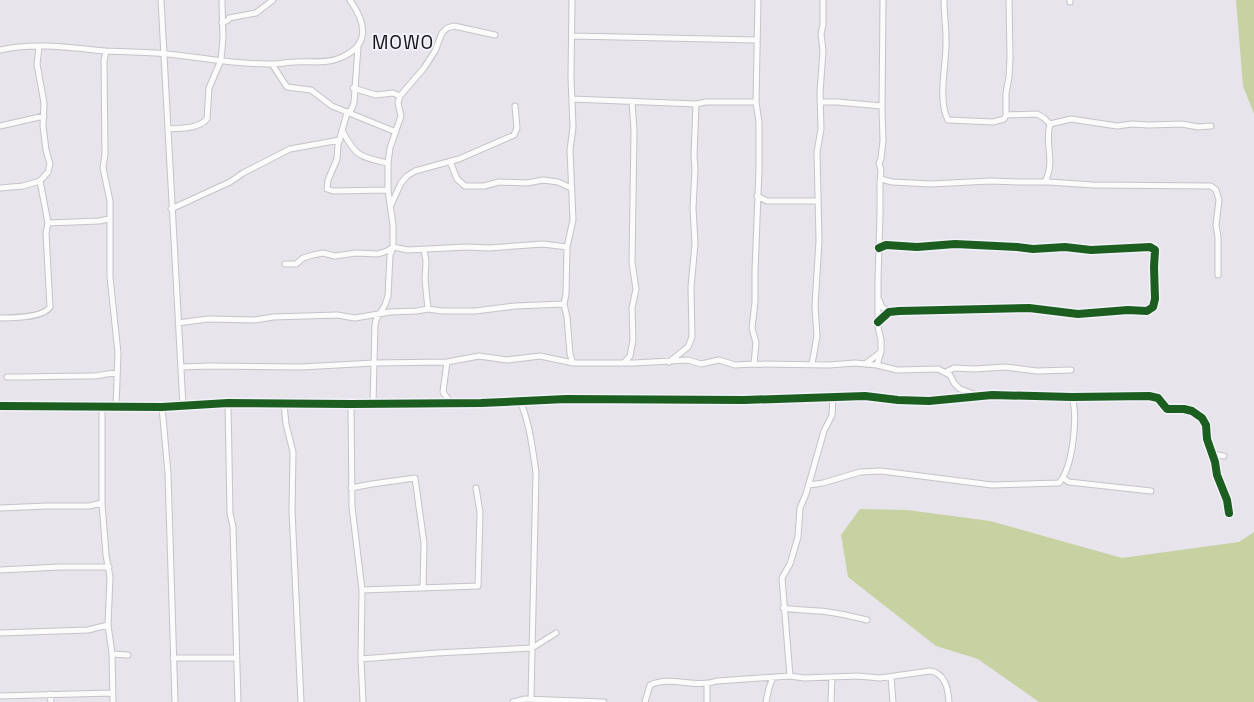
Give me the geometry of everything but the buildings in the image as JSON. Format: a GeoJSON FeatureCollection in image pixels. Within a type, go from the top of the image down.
{"type":"FeatureCollection","features":[{"type":"Feature","properties":{"kind":"street"},"geometry":{"type":"LineString","coordinates":[[161,0],[183,406]]}},
{"type":"Feature","properties":{"kind":"street"},"geometry":{"type":"LineString","coordinates":[[169,129],[197,126],[207,119],[209,88],[222,60],[222,0]]}},
{"type":"Feature","properties":{"kind":"street"},"geometry":{"type":"LineString","coordinates":[[222,23],[229,18],[256,13],[273,0]]}},
{"type":"Feature","properties":{"kind":"street"},"geometry":{"type":"LineString","coordinates":[[350,0],[361,18],[364,29],[358,47],[353,88],[354,103],[351,110],[347,113],[337,159],[326,189],[333,192],[388,190]]}},
{"type":"Feature","properties":{"kind":"street"},"geometry":{"type":"LineString","coordinates":[[572,0],[573,127],[570,150],[573,220],[567,247],[564,304],[568,324],[570,354],[573,363]]}},
{"type":"Feature","properties":{"kind":"street"},"geometry":{"type":"LineString","coordinates":[[754,364],[756,343],[752,328],[755,302],[759,122],[756,102],[758,0]]}},
{"type":"Feature","properties":{"kind":"street"},"geometry":{"type":"LineString","coordinates":[[812,364],[817,336],[815,306],[819,241],[817,152],[821,129],[823,0]]}},
{"type":"Feature","properties":{"kind":"street"},"geometry":{"type":"LineString","coordinates":[[877,365],[881,352],[878,322],[878,280],[881,179],[879,163],[882,147],[883,0]]}},
{"type":"Feature","properties":{"kind":"street"},"geometry":{"type":"LineString","coordinates":[[944,0],[946,39],[943,92],[944,110],[948,120],[993,122],[1004,119],[1006,115],[1006,93],[1010,68],[1009,0]]}},
{"type":"Feature","properties":{"kind":"street"},"geometry":{"type":"LineString","coordinates":[[374,403],[375,326],[388,296],[390,255],[393,247],[393,225],[388,190],[388,163],[390,148],[401,116],[398,103],[400,96],[424,68],[435,51],[442,33],[448,28],[454,26],[495,35]]}},
{"type":"Feature","properties":{"kind":"street"},"geometry":{"type":"LineString","coordinates":[[573,36],[756,40]]}},
{"type":"Feature","properties":{"kind":"street"},"geometry":{"type":"LineString","coordinates":[[0,50],[16,47],[83,48],[106,51],[164,53],[272,64],[338,59],[358,47]]}},
{"type":"Feature","properties":{"kind":"street"},"geometry":{"type":"LineString","coordinates":[[0,188],[23,186],[40,181],[48,172],[50,164],[43,126],[44,102],[37,64],[39,47]]}},
{"type":"Feature","properties":{"kind":"street"},"geometry":{"type":"LineString","coordinates":[[106,51],[104,62],[105,154],[103,168],[110,201],[110,277],[118,354],[116,407]]}},
{"type":"Feature","properties":{"kind":"street"},"geometry":{"type":"LineString","coordinates":[[272,64],[287,86],[311,90],[332,106],[396,132]]}},
{"type":"Feature","properties":{"kind":"street"},"geometry":{"type":"LineString","coordinates":[[353,88],[376,95],[393,93],[400,96]]}},
{"type":"Feature","properties":{"kind":"street"},"geometry":{"type":"LineString","coordinates":[[572,99],[696,104],[706,102],[756,102]]}},
{"type":"Feature","properties":{"kind":"street"},"geometry":{"type":"LineString","coordinates":[[624,364],[630,356],[633,340],[632,308],[636,289],[632,270],[634,131],[632,102]]}},
{"type":"Feature","properties":{"kind":"street"},"geometry":{"type":"LineString","coordinates":[[820,102],[882,106]]}},
{"type":"Feature","properties":{"kind":"street"},"geometry":{"type":"LineString","coordinates":[[669,362],[692,342],[691,287],[695,244],[696,169],[694,156],[696,104]]}},
{"type":"Feature","properties":{"kind":"street"},"geometry":{"type":"LineString","coordinates":[[391,205],[401,183],[407,176],[422,168],[468,155],[514,135],[517,128],[515,106]]}},
{"type":"Feature","properties":{"kind":"street"},"geometry":{"type":"LineString","coordinates":[[1006,115],[1037,114],[1050,124]]}},
{"type":"Feature","properties":{"kind":"street"},"geometry":{"type":"LineString","coordinates":[[0,126],[44,116]]}},
{"type":"Feature","properties":{"kind":"street"},"geometry":{"type":"LineString","coordinates":[[1050,124],[1071,119],[1117,126],[1137,124],[1211,126]]}},
{"type":"Feature","properties":{"kind":"street"},"geometry":{"type":"LineString","coordinates":[[1045,182],[1051,167],[1049,148],[1050,124]]}},
{"type":"Feature","properties":{"kind":"street"},"geometry":{"type":"LineString","coordinates":[[343,132],[356,152],[368,158],[388,163]]}},
{"type":"Feature","properties":{"kind":"street"},"geometry":{"type":"LineString","coordinates":[[172,209],[230,182],[243,173],[290,149],[340,140]]}},
{"type":"Feature","properties":{"kind":"street"},"geometry":{"type":"LineString","coordinates":[[450,161],[457,179],[465,186],[484,186],[498,182],[527,183],[543,180],[563,183],[571,188]]}},
{"type":"Feature","properties":{"kind":"street"},"geometry":{"type":"LineString","coordinates":[[563,183],[572,178]]}},
{"type":"Feature","properties":{"kind":"street"},"geometry":{"type":"LineString","coordinates":[[881,179],[892,182],[931,184],[990,180],[1093,185],[1214,187],[1219,200],[1216,225],[1218,237],[1218,275]]}},
{"type":"Feature","properties":{"kind":"street"},"geometry":{"type":"LineString","coordinates":[[0,318],[18,318],[44,313],[50,307],[46,233],[48,223],[40,181]]}},
{"type":"Feature","properties":{"kind":"street"},"geometry":{"type":"LineString","coordinates":[[757,196],[767,201],[818,201]]}},
{"type":"Feature","properties":{"kind":"street"},"geometry":{"type":"LineString","coordinates":[[48,223],[109,219]]}},
{"type":"Feature","properties":{"kind":"street"},"geometry":{"type":"LineString","coordinates":[[880,239],[886,245]]}},
{"type":"Feature","properties":{"kind":"street"},"geometry":{"type":"LineString","coordinates":[[285,264],[296,264],[303,258],[313,255],[378,254],[393,247],[408,250],[424,250],[542,244],[567,247]]}},
{"type":"Feature","properties":{"kind":"street"},"geometry":{"type":"LineString","coordinates":[[878,300],[882,307],[889,312],[948,311],[974,308],[1029,308],[1074,314],[1128,310],[1146,311],[1155,304],[1155,250],[1150,247],[1091,250],[1065,247],[1033,250],[1016,247],[955,244],[917,247],[886,245],[879,248]]}},
{"type":"Feature","properties":{"kind":"street"},"geometry":{"type":"LineString","coordinates":[[424,250],[428,309]]}},
{"type":"Feature","properties":{"kind":"street"},"geometry":{"type":"LineString","coordinates":[[178,323],[208,319],[256,320],[272,317],[337,315],[355,318],[428,309],[475,311],[515,306],[564,304]]}},
{"type":"Feature","properties":{"kind":"street"},"geometry":{"type":"LineString","coordinates":[[878,322],[889,312]]}},
{"type":"Feature","properties":{"kind":"street"},"geometry":{"type":"LineString","coordinates":[[865,364],[881,352]]}},
{"type":"Feature","properties":{"kind":"street"},"geometry":{"type":"LineString","coordinates":[[565,362],[570,354]]}},
{"type":"Feature","properties":{"kind":"street"},"geometry":{"type":"LineString","coordinates":[[181,367],[301,368],[374,363],[447,362],[479,356],[502,360],[540,356],[573,363],[624,364],[688,360],[701,364],[719,360],[735,365],[791,366],[855,363],[877,365],[891,370],[938,369],[950,375],[960,389],[981,396]]}},
{"type":"Feature","properties":{"kind":"street"},"geometry":{"type":"LineString","coordinates":[[630,356],[634,364]]}},
{"type":"Feature","properties":{"kind":"street"},"geometry":{"type":"LineString","coordinates":[[447,362],[443,392],[451,403]]}},
{"type":"Feature","properties":{"kind":"street"},"geometry":{"type":"LineString","coordinates":[[946,372],[954,368],[1006,367],[1037,371],[1071,370]]}},
{"type":"Feature","properties":{"kind":"street"},"geometry":{"type":"LineString","coordinates":[[7,377],[90,376],[110,372],[117,374]]}},
{"type":"Feature","properties":{"kind":"street"},"geometry":{"type":"LineString","coordinates":[[967,398],[970,392]]}},
{"type":"Feature","properties":{"kind":"street"},"geometry":{"type":"LineString","coordinates":[[0,406],[162,407],[228,403],[451,403],[566,399],[735,400],[865,396],[929,401],[981,396],[1149,396],[1158,398],[1167,409],[1192,411],[1202,418],[1206,425],[1207,439],[1229,513]]}},
{"type":"Feature","properties":{"kind":"street"},"geometry":{"type":"LineString","coordinates":[[790,676],[782,578],[790,564],[798,537],[800,508],[809,485],[824,431],[832,415],[834,397]]}},
{"type":"Feature","properties":{"kind":"street"},"geometry":{"type":"LineString","coordinates":[[809,485],[823,483],[860,472],[881,470],[992,485],[1059,483],[1063,478],[1069,458],[1075,424],[1075,408],[1072,397]]}},
{"type":"Feature","properties":{"kind":"street"},"geometry":{"type":"LineString","coordinates":[[520,401],[527,417],[536,472],[531,699]]}},
{"type":"Feature","properties":{"kind":"street"},"geometry":{"type":"LineString","coordinates":[[228,403],[230,513],[233,527],[238,702]]}},
{"type":"Feature","properties":{"kind":"street"},"geometry":{"type":"LineString","coordinates":[[284,404],[286,424],[294,452],[292,511],[300,702]]}},
{"type":"Feature","properties":{"kind":"street"},"geometry":{"type":"LineString","coordinates":[[351,404],[351,488],[362,590],[361,659],[363,702]]}},
{"type":"Feature","properties":{"kind":"street"},"geometry":{"type":"LineString","coordinates":[[102,407],[102,503],[109,567],[110,602],[108,625],[112,654],[113,702]]}},
{"type":"Feature","properties":{"kind":"street"},"geometry":{"type":"LineString","coordinates":[[162,407],[168,473],[175,702]]}},
{"type":"Feature","properties":{"kind":"street"},"geometry":{"type":"LineString","coordinates":[[1213,454],[1224,456]]}},
{"type":"Feature","properties":{"kind":"street"},"geometry":{"type":"LineString","coordinates":[[351,488],[415,478],[424,543],[423,588]]}},
{"type":"Feature","properties":{"kind":"street"},"geometry":{"type":"LineString","coordinates":[[1063,478],[1069,482],[1151,491]]}},
{"type":"Feature","properties":{"kind":"street"},"geometry":{"type":"LineString","coordinates":[[362,590],[478,586],[480,512],[476,488]]}},
{"type":"Feature","properties":{"kind":"street"},"geometry":{"type":"LineString","coordinates":[[0,508],[89,506],[102,503]]}},
{"type":"Feature","properties":{"kind":"street"},"geometry":{"type":"LineString","coordinates":[[0,570],[109,567]]}},
{"type":"Feature","properties":{"kind":"street"},"geometry":{"type":"LineString","coordinates":[[783,608],[802,612],[821,611],[850,615],[867,620]]}},
{"type":"Feature","properties":{"kind":"street"},"geometry":{"type":"LineString","coordinates":[[0,633],[88,630],[108,625]]}},
{"type":"Feature","properties":{"kind":"street"},"geometry":{"type":"LineString","coordinates":[[361,659],[532,648],[556,633]]}},
{"type":"Feature","properties":{"kind":"street"},"geometry":{"type":"LineString","coordinates":[[112,654],[128,655]]}},
{"type":"Feature","properties":{"kind":"street"},"geometry":{"type":"LineString","coordinates":[[173,658],[236,658]]}},
{"type":"Feature","properties":{"kind":"street"},"geometry":{"type":"LineString","coordinates":[[645,702],[650,685],[657,682],[683,681],[707,684],[716,681],[790,676],[804,678],[891,677],[930,671],[941,675],[946,685],[949,702]]}},
{"type":"Feature","properties":{"kind":"street"},"geometry":{"type":"LineString","coordinates":[[766,702],[768,688],[773,677]]}},
{"type":"Feature","properties":{"kind":"street"},"geometry":{"type":"LineString","coordinates":[[831,702],[832,677]]}},
{"type":"Feature","properties":{"kind":"street"},"geometry":{"type":"LineString","coordinates":[[891,677],[893,702]]}},
{"type":"Feature","properties":{"kind":"street"},"geometry":{"type":"LineString","coordinates":[[707,684],[707,702]]}},
{"type":"Feature","properties":{"kind":"street"},"geometry":{"type":"LineString","coordinates":[[0,696],[112,693]]}},
{"type":"Feature","properties":{"kind":"street"},"geometry":{"type":"LineString","coordinates":[[50,694],[51,702]]}},
{"type":"Feature","properties":{"kind":"street"},"geometry":{"type":"LineString","coordinates":[[513,702],[531,699],[604,702]]}},
{"type":"Feature","properties":{"kind":"green space"},"geometry":{"type":"Polygon","coordinates":[[[1236,0],[1254,0],[1254,114],[1243,86],[1236,0]]]}},
{"type":"Feature","properties":{"kind":"green space"},"geometry":{"type":"Polygon","coordinates":[[[860,509],[907,510],[990,521],[1122,558],[1239,542],[1254,532],[1254,702],[1039,702],[978,659],[936,646],[848,577],[841,535],[860,509]]]}},
{"type":"Feature","properties":{"kind":"cycle path"},"geometry":{"type":"LineString","coordinates":[[878,322],[889,312],[899,311],[1029,308],[1078,314],[1128,310],[1147,311],[1153,307],[1155,299],[1155,250],[1150,247],[1091,250],[1065,247],[1033,249],[955,244],[917,247],[886,245],[879,248]]}},
{"type":"Feature","properties":{"kind":"cycle path"},"geometry":{"type":"LineString","coordinates":[[0,406],[162,407],[228,403],[481,403],[566,399],[744,400],[865,396],[929,401],[992,395],[1149,396],[1158,398],[1167,409],[1192,411],[1202,418],[1206,425],[1207,439],[1215,462],[1217,475],[1227,500],[1229,513]]}},
{"type":"Feature","properties":{"kind":"district","name":"MOWO"},"geometry":{"type":"Point","coordinates":[403,42]}}]}
